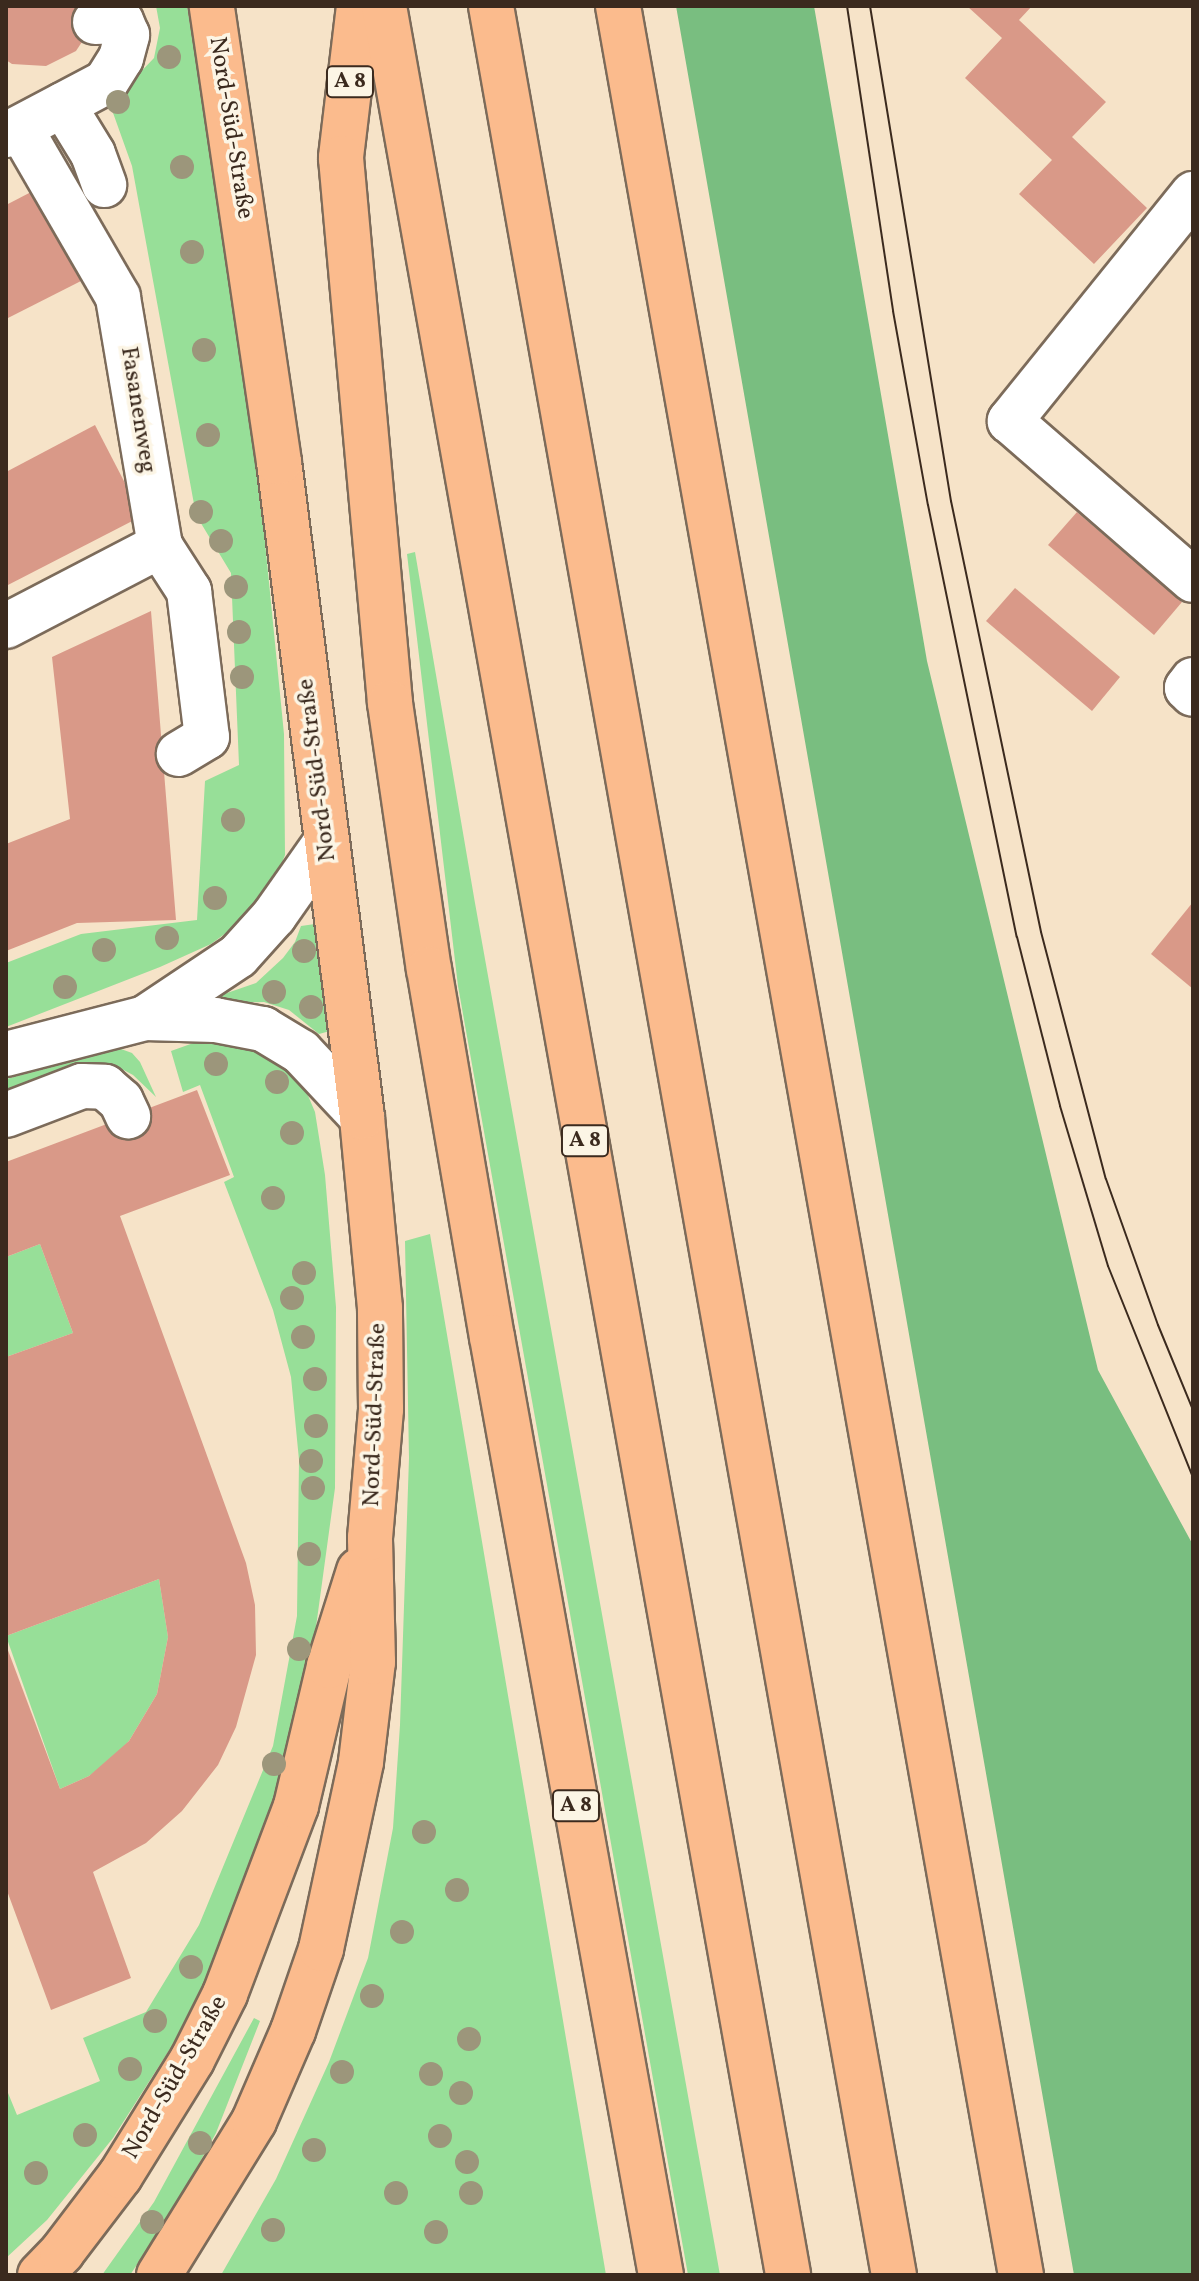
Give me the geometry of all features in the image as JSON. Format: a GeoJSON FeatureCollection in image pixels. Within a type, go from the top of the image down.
{"type":"FeatureCollection","features":[{"type":"Feature","properties":{"kind":"main road","name":"Nord-Süd-Straße"},"geometry":{"type":"LineString","coordinates":[[159,2275],[254,2121],[293,2031],[321,1949],[361,1762],[373,1662],[370,1538],[381,1409],[380,1308],[362,1117],[279,462],[212,6]]}},
{"type":"Feature","properties":{"kind":"main road","name":"A 8"},"geometry":{"type":"LineString","coordinates":[[359,6],[341,158],[390,703],[429,969],[492,1337],[661,2275]]}},
{"type":"Feature","properties":{"kind":"main road","name":"A 8"},"geometry":{"type":"LineString","coordinates":[[384,6],[788,2275]]}},
{"type":"Feature","properties":{"kind":"main road"},"geometry":{"type":"LineString","coordinates":[[491,6],[894,2275]]}},
{"type":"Feature","properties":{"kind":"main road"},"geometry":{"type":"LineString","coordinates":[[618,6],[1021,2275]]}},
{"type":"Feature","properties":{"kind":"main road","name":"Nord-Süd-Straße"},"geometry":{"type":"LineString","coordinates":[[40,2275],[62,2252],[120,2176],[192,2060],[225,1994],[296,1806],[329,1666],[370,1538]]}},
{"type":"Feature","properties":{"kind":"street","name":"Fasanenweg"},"geometry":{"type":"LineString","coordinates":[[111,29],[121,58],[106,82],[13,131],[118,297],[160,546]]}},
{"type":"Feature","properties":{"kind":"street"},"geometry":{"type":"LineString","coordinates":[[63,105],[93,154],[104,185]]}},
{"type":"Feature","properties":{"kind":"street"},"geometry":{"type":"LineString","coordinates":[[1193,194],[1010,421],[1193,580]]}},
{"type":"Feature","properties":{"kind":"street"},"geometry":{"type":"LineString","coordinates":[[6,626],[160,546],[189,591],[207,737],[179,754]]}},
{"type":"Feature","properties":{"kind":"street"},"geometry":{"type":"LineString","coordinates":[[145,1018],[238,956],[274,916],[326,842]]}},
{"type":"Feature","properties":{"kind":"street"},"geometry":{"type":"LineString","coordinates":[[6,1054],[145,1018],[215,1020],[263,1029],[301,1052],[362,1117]]}},
{"type":"Feature","properties":{"kind":"street"},"geometry":{"type":"LineString","coordinates":[[6,1115],[82,1086],[105,1087],[121,1101],[128,1116]]}},
{"type":"Feature","properties":{"kind":"green space"},"geometry":{"type":"Polygon","coordinates":[[[156,6],[187,6],[256,451],[284,734],[285,855],[269,895],[248,917],[211,944],[6,1027],[6,963],[81,934],[197,920],[205,781],[239,765],[231,573],[196,515],[132,166],[107,96],[131,82],[154,58],[160,28],[156,6]]]}},
{"type":"Feature","properties":{"kind":"green space"},"geometry":{"type":"Polygon","coordinates":[[[676,6],[814,6],[927,661],[1098,1370],[1193,1545],[1193,2275],[1074,2275],[676,6]]]}},
{"type":"Feature","properties":{"kind":"green space"},"geometry":{"type":"Polygon","coordinates":[[[415,552],[720,2275],[688,2275],[458,986],[407,554],[415,552]]]}},
{"type":"Feature","properties":{"kind":"green space"},"geometry":{"type":"Polygon","coordinates":[[[315,924],[330,1031],[319,1034],[289,1010],[264,1002],[198,1003],[256,983],[283,958],[295,942],[301,926],[315,924]]]}},
{"type":"Feature","properties":{"kind":"green space"},"geometry":{"type":"Polygon","coordinates":[[[213,1036],[249,1037],[298,1072],[315,1112],[325,1175],[336,1307],[335,1488],[306,1700],[272,1820],[231,1932],[184,2027],[113,2138],[47,2220],[6,2258],[6,2088],[17,2115],[100,2081],[83,2038],[146,2012],[199,1925],[273,1746],[297,1616],[299,1460],[291,1377],[273,1310],[224,1182],[234,1177],[200,1085],[183,1092],[171,1051],[213,1036]]]}},
{"type":"Feature","properties":{"kind":"green space"},"geometry":{"type":"Polygon","coordinates":[[[121,1049],[132,1053],[140,1062],[156,1097],[133,1075],[118,1067],[99,1064],[62,1076],[6,1107],[6,1079],[121,1049]]]}},
{"type":"Feature","properties":{"kind":"green space"},"geometry":{"type":"Polygon","coordinates":[[[430,1234],[606,2275],[221,2275],[276,2179],[329,2062],[368,1958],[393,1828],[400,1725],[409,1458],[405,1241],[430,1234]]]}},
{"type":"Feature","properties":{"kind":"green space"},"geometry":{"type":"Polygon","coordinates":[[[40,1244],[73,1333],[6,1357],[6,1257],[40,1244]]]}},
{"type":"Feature","properties":{"kind":"green space"},"geometry":{"type":"Polygon","coordinates":[[[159,1579],[168,1637],[157,1694],[129,1741],[112,1759],[89,1776],[60,1789],[6,1636],[159,1579]]]}},
{"type":"Feature","properties":{"kind":"green space"},"geometry":{"type":"Polygon","coordinates":[[[254,2018],[260,2021],[216,2133],[168,2219],[130,2275],[102,2275],[154,2202],[254,2018]]]}},
{"type":"Feature","properties":{"kind":"building"},"geometry":{"type":"Polygon","coordinates":[[[6,6],[96,6],[95,22],[76,51],[46,66],[12,64],[6,60],[6,6]]]}},
{"type":"Feature","properties":{"kind":"building"},"geometry":{"type":"Polygon","coordinates":[[[967,6],[1032,6],[1019,20],[1106,102],[1072,137],[1147,208],[1094,264],[1019,194],[1052,160],[965,78],[1002,38],[967,6]]]}},
{"type":"Feature","properties":{"kind":"building"},"geometry":{"type":"Polygon","coordinates":[[[35,190],[81,281],[6,319],[6,205],[35,190]]]}},
{"type":"Feature","properties":{"kind":"building"},"geometry":{"type":"Polygon","coordinates":[[[95,425],[142,516],[6,586],[6,472],[95,425]]]}},
{"type":"Feature","properties":{"kind":"building"},"geometry":{"type":"Polygon","coordinates":[[[1077,512],[1182,602],[1154,635],[1048,545],[1077,512]]]}},
{"type":"Feature","properties":{"kind":"building"},"geometry":{"type":"Polygon","coordinates":[[[1015,588],[1120,677],[1092,711],[986,621],[1015,588]]]}},
{"type":"Feature","properties":{"kind":"building"},"geometry":{"type":"Polygon","coordinates":[[[151,611],[176,920],[77,923],[6,951],[6,844],[70,819],[52,657],[151,611]]]}},
{"type":"Feature","properties":{"kind":"building"},"geometry":{"type":"Polygon","coordinates":[[[1193,902],[1193,989],[1151,954],[1193,902]]]}},
{"type":"Feature","properties":{"kind":"building"},"geometry":{"type":"Polygon","coordinates":[[[197,1090],[230,1175],[120,1216],[246,1563],[255,1605],[256,1655],[236,1727],[218,1765],[182,1811],[146,1843],[93,1872],[131,1978],[51,2010],[6,1888],[6,1645],[60,1789],[89,1776],[129,1741],[157,1694],[168,1637],[159,1579],[6,1636],[6,1357],[73,1333],[40,1244],[6,1257],[6,1162],[197,1090]]]}},
{"type":"Feature","properties":{"kind":"tram line"},"geometry":{"type":"LineString","coordinates":[[847,6],[893,311],[928,505],[1017,937],[1060,1106],[1108,1266],[1193,1477]]}},
{"type":"Feature","properties":{"kind":"tram line"},"geometry":{"type":"LineString","coordinates":[[870,6],[951,501],[1041,932],[1106,1179],[1158,1325],[1193,1410]]}}]}
